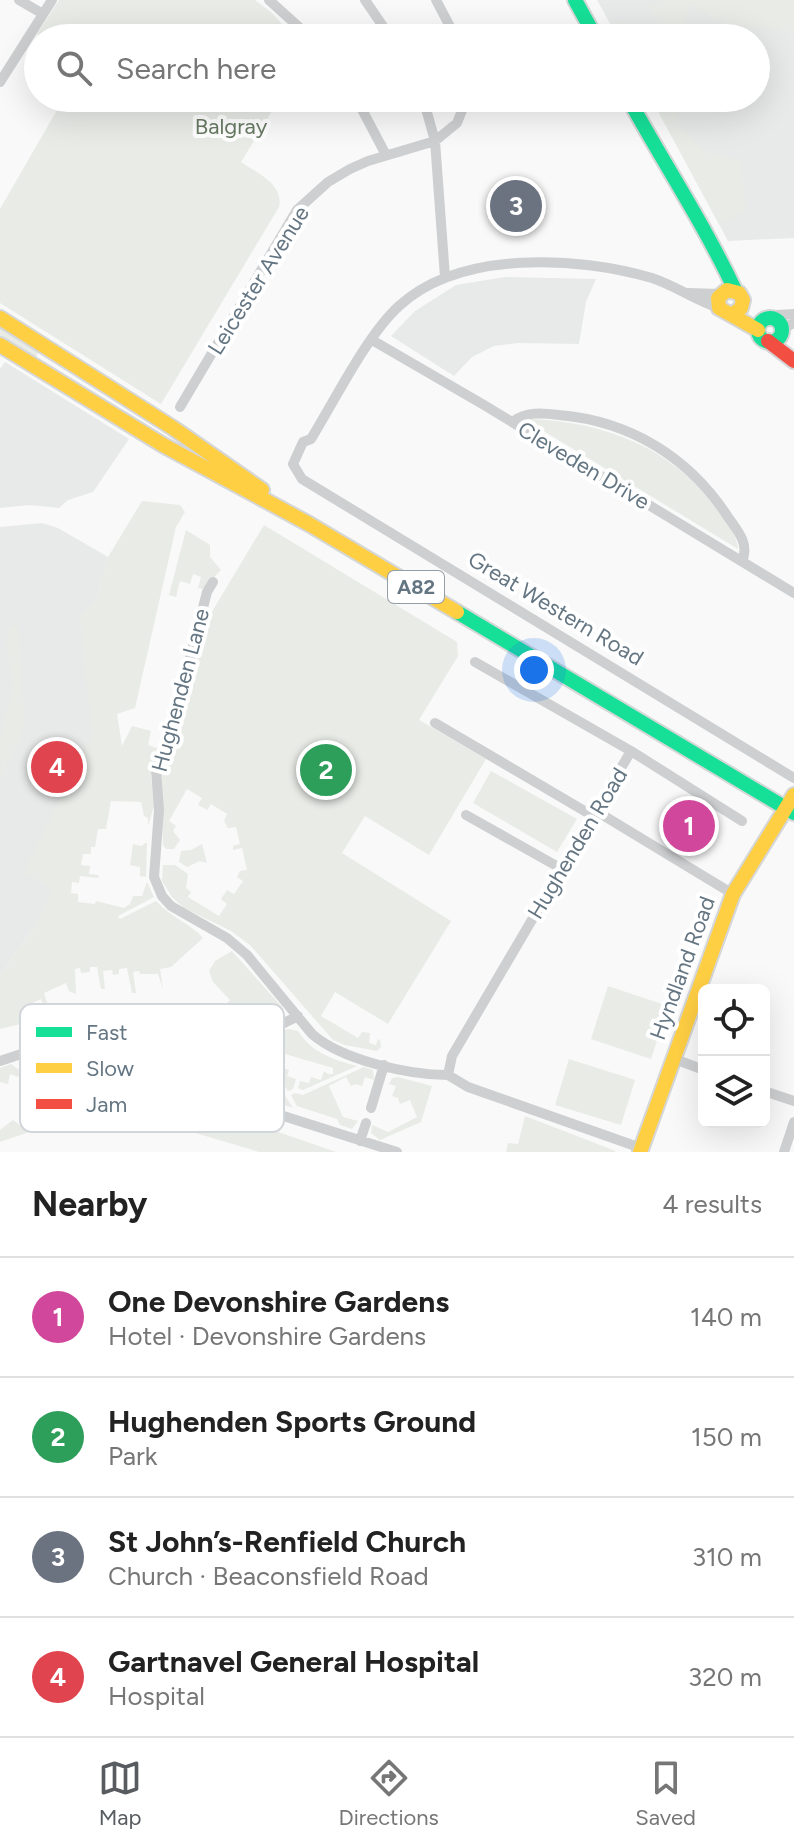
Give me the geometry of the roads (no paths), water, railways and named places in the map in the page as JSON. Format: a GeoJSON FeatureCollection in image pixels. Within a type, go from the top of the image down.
{"type":"FeatureCollection","features":[{"type":"Feature","properties":{"kind":"main road"},"geometry":{"type":"LineString","coordinates":[[575,0],[588,24]]}},
{"type":"Feature","properties":{"kind":"main road"},"geometry":{"type":"LineString","coordinates":[[636,112],[676,185],[711,239],[725,269],[729,301],[774,328],[793,360]]}},
{"type":"Feature","properties":{"kind":"main road","name":"A82"},"geometry":{"type":"LineString","coordinates":[[0,318],[225,463],[309,524]]}},
{"type":"Feature","properties":{"kind":"main road","name":"A82"},"geometry":{"type":"LineString","coordinates":[[0,345],[163,445],[309,524],[791,805]]}},
{"type":"Feature","properties":{"kind":"main road","name":"Hyndland Road"},"geometry":{"type":"LineString","coordinates":[[640,1150],[733,894],[791,805]]}},
{"type":"Feature","properties":{"kind":"street"},"geometry":{"type":"LineString","coordinates":[[19,0],[43,14]]}},
{"type":"Feature","properties":{"kind":"street"},"geometry":{"type":"LineString","coordinates":[[37,24],[52,0]]}},
{"type":"Feature","properties":{"kind":"street"},"geometry":{"type":"LineString","coordinates":[[269,0],[296,24]]}},
{"type":"Feature","properties":{"kind":"street"},"geometry":{"type":"LineString","coordinates":[[365,0],[381,24]]}},
{"type":"Feature","properties":{"kind":"street"},"geometry":{"type":"LineString","coordinates":[[436,0],[449,24]]}},
{"type":"Feature","properties":{"kind":"street"},"geometry":{"type":"LineString","coordinates":[[0,82],[24,44]]}},
{"type":"Feature","properties":{"kind":"street"},"geometry":{"type":"LineString","coordinates":[[363,112],[386,155]]}},
{"type":"Feature","properties":{"kind":"street"},"geometry":{"type":"LineString","coordinates":[[427,112],[435,141],[445,277]]}},
{"type":"Feature","properties":{"kind":"street"},"geometry":{"type":"LineString","coordinates":[[435,141],[457,123],[461,112]]}},
{"type":"Feature","properties":{"kind":"street","name":"Leicester Avenue"},"geometry":{"type":"LineString","coordinates":[[180,407],[297,210],[328,182],[350,169],[435,141]]}},
{"type":"Feature","properties":{"kind":"street"},"geometry":{"type":"LineString","coordinates":[[372,340],[399,306],[417,292],[445,277],[486,266],[602,266],[653,279],[699,302],[729,301]]}},
{"type":"Feature","properties":{"kind":"street"},"geometry":{"type":"LineString","coordinates":[[774,328],[777,315],[794,314]]}},
{"type":"Feature","properties":{"kind":"street","name":"Cleveden Drive"},"geometry":{"type":"LineString","coordinates":[[372,340],[794,593]]}},
{"type":"Feature","properties":{"kind":"street","name":"Great Western Road"},"geometry":{"type":"LineString","coordinates":[[372,340],[311,439],[303,442],[294,460],[296,473],[794,778]]}},
{"type":"Feature","properties":{"kind":"street"},"geometry":{"type":"LineString","coordinates":[[512,422],[523,415],[533,414],[587,418],[611,423],[650,442],[683,465],[716,499],[742,538],[746,548],[742,561]]}},
{"type":"Feature","properties":{"kind":"street","name":"Hughenden Lane"},"geometry":{"type":"LineString","coordinates":[[213,582],[207,592],[171,732],[156,770],[159,810],[154,877],[162,896],[171,906],[236,945],[324,1044],[384,1065],[431,1076],[448,1075]]}},
{"type":"Feature","properties":{"kind":"street"},"geometry":{"type":"LineString","coordinates":[[475,662],[631,751],[742,821]]}},
{"type":"Feature","properties":{"kind":"street"},"geometry":{"type":"LineString","coordinates":[[435,723],[733,894]]}},
{"type":"Feature","properties":{"kind":"street","name":"Hughenden Road"},"geometry":{"type":"LineString","coordinates":[[448,1075],[452,1056],[631,751]]}},
{"type":"Feature","properties":{"kind":"street"},"geometry":{"type":"LineString","coordinates":[[466,815],[562,869]]}},
{"type":"Feature","properties":{"kind":"street"},"geometry":{"type":"LineString","coordinates":[[284,1023],[298,1016]]}},
{"type":"Feature","properties":{"kind":"street"},"geometry":{"type":"LineString","coordinates":[[0,1061],[20,1054]]}},
{"type":"Feature","properties":{"kind":"street"},"geometry":{"type":"LineString","coordinates":[[672,1058],[698,1068]]}},
{"type":"Feature","properties":{"kind":"street"},"geometry":{"type":"LineString","coordinates":[[371,1108],[384,1065]]}},
{"type":"Feature","properties":{"kind":"street"},"geometry":{"type":"LineString","coordinates":[[448,1075],[468,1087],[640,1150]]}},
{"type":"Feature","properties":{"kind":"street"},"geometry":{"type":"LineString","coordinates":[[770,1093],[794,1101]]}},
{"type":"Feature","properties":{"kind":"street"},"geometry":{"type":"LineString","coordinates":[[284,1116],[397,1152]]}},
{"type":"Feature","properties":{"kind":"street"},"geometry":{"type":"LineString","coordinates":[[784,1152],[794,1122]]}},
{"type":"Feature","properties":{"kind":"street"},"geometry":{"type":"LineString","coordinates":[[360,1141],[366,1123]]}},
{"type":"Feature","properties":{"kind":"place","name":"St John’s-Renfield Church"},"geometry":{"type":"Point","coordinates":[516,206]}},
{"type":"Feature","properties":{"kind":"place","name":"Gartnavel General Hospital"},"geometry":{"type":"Point","coordinates":[57,767]}},
{"type":"Feature","properties":{"kind":"place","name":"Hughenden Sports Ground"},"geometry":{"type":"Point","coordinates":[326,770]}},
{"type":"Feature","properties":{"kind":"place","name":"One Devonshire Gardens"},"geometry":{"type":"Point","coordinates":[689,826]}},
{"type":"Feature","properties":{"kind":"park label","name":"Balgray"},"geometry":{"type":"Point","coordinates":[231,126]}}]}
